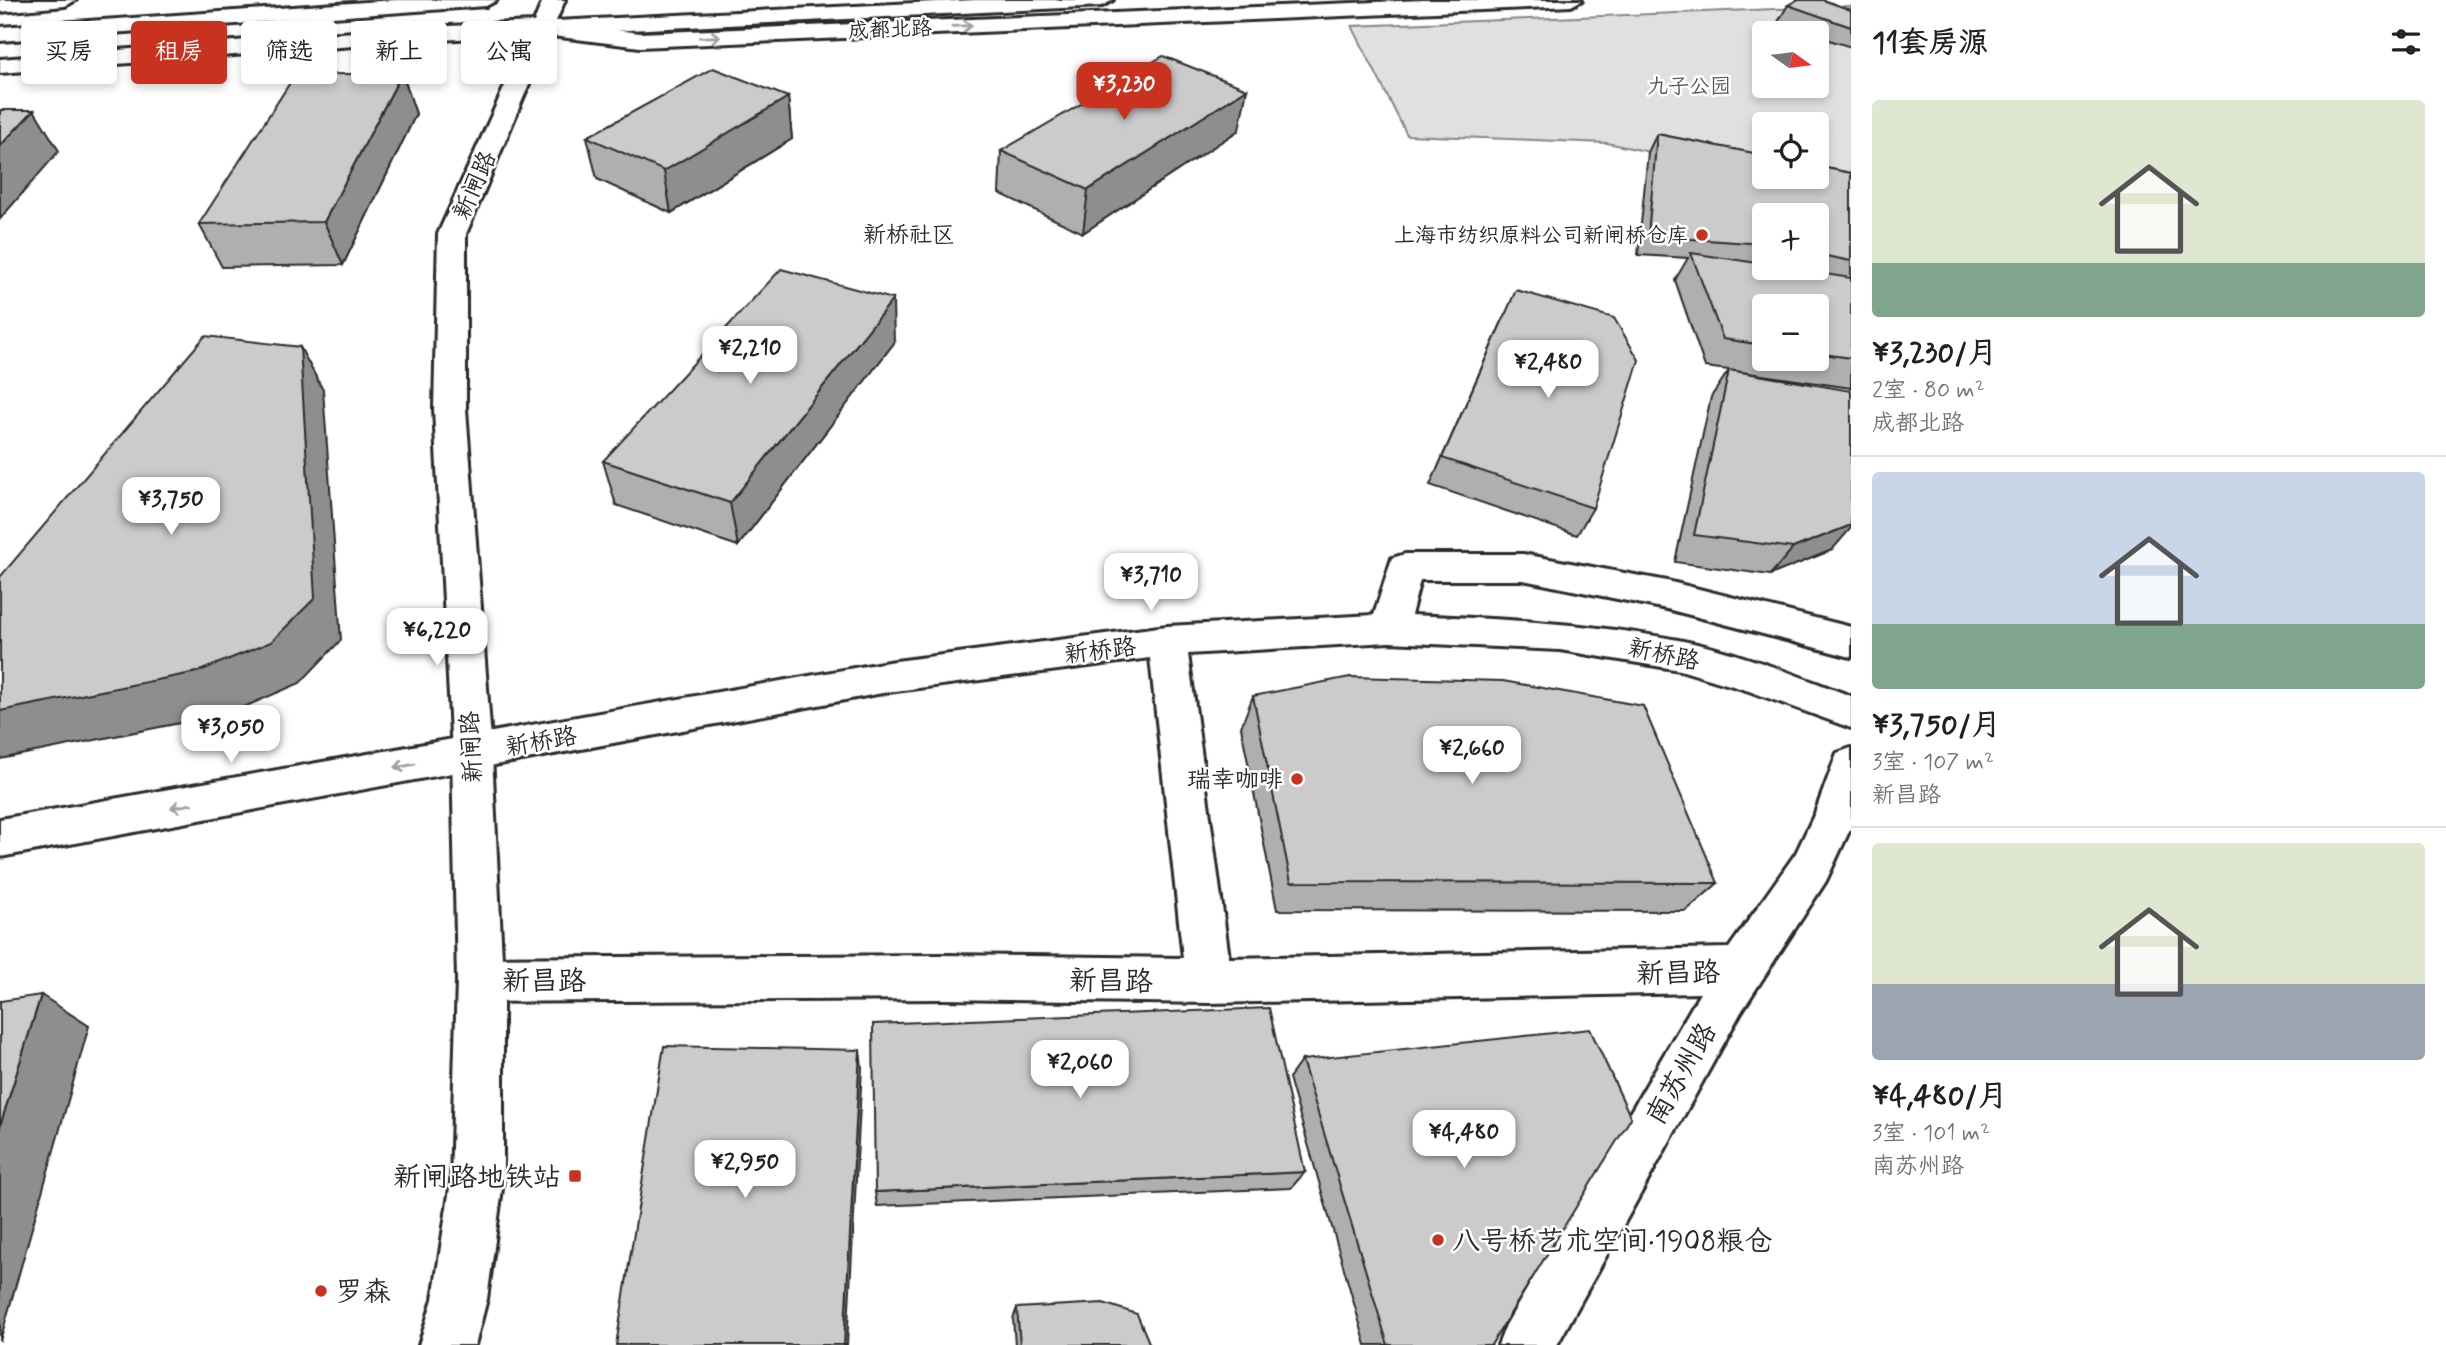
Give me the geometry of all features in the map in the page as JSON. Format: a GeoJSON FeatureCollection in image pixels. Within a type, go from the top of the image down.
{"type":"FeatureCollection","features":[{"type":"Feature","properties":{"kind":"main road"},"geometry":{"type":"LineString","coordinates":[[0,6],[65,0]]}},
{"type":"Feature","properties":{"kind":"main road"},"geometry":{"type":"LineString","coordinates":[[0,21],[272,0]]}},
{"type":"Feature","properties":{"kind":"main road"},"geometry":{"type":"LineString","coordinates":[[0,34],[485,0]]}},
{"type":"Feature","properties":{"kind":"main road","name":"成都北路"},"geometry":{"type":"LineString","coordinates":[[0,66],[406,35],[549,14],[837,12],[1102,0]]}},
{"type":"Feature","properties":{"kind":"main road","name":"成都北路"},"geometry":{"type":"LineString","coordinates":[[549,14],[640,40],[1572,0]]}},
{"type":"Feature","properties":{"kind":"main road","name":"新闸路"},"geometry":{"type":"LineString","coordinates":[[447,1345],[460,1299],[477,1181],[480,980],[472,754],[450,409],[452,234],[549,14]]}},
{"type":"Feature","properties":{"kind":"main road"},"geometry":{"type":"LineString","coordinates":[[1389,628],[1405,567],[1523,567],[1667,595],[1851,642]]}},
{"type":"Feature","properties":{"kind":"main road","name":"新桥路"},"geometry":{"type":"LineString","coordinates":[[472,754],[888,677],[1167,641],[1389,628],[1524,633],[1624,644],[1680,655],[1838,707]]}},
{"type":"Feature","properties":{"kind":"main road"},"geometry":{"type":"LineString","coordinates":[[1167,641],[1209,981]]}},
{"type":"Feature","properties":{"kind":"main road"},"geometry":{"type":"LineString","coordinates":[[0,838],[472,754]]}},
{"type":"Feature","properties":{"kind":"main road","name":"南苏州路"},"geometry":{"type":"LineString","coordinates":[[1525,1345],[1741,970],[1825,841],[1851,765]]}},
{"type":"Feature","properties":{"kind":"main road","name":"新昌路"},"geometry":{"type":"LineString","coordinates":[[480,980],[941,977],[1209,981],[1741,970]]}},
{"type":"Feature","properties":{"kind":"green space","name":"九子公园"},"geometry":{"type":"Polygon","coordinates":[[[1851,6],[1851,194],[1829,183],[1829,112],[1752,112],[1752,173],[1607,143],[1407,135],[1352,26],[1851,6]]]}},
{"type":"Feature","properties":{"kind":"building"},"geometry":{"type":"Polygon","coordinates":[[[1797,0],[1823,0],[1851,10],[1851,27],[1788,5],[1797,0]]]}},
{"type":"Feature","properties":{"kind":"building"},"geometry":{"type":"Polygon","coordinates":[[[1163,56],[1247,89],[1088,190],[1001,151],[1163,56]]]}},
{"type":"Feature","properties":{"kind":"building"},"geometry":{"type":"Polygon","coordinates":[[[713,68],[788,97],[664,171],[587,137],[713,68]]]}},
{"type":"Feature","properties":{"kind":"building"},"geometry":{"type":"Polygon","coordinates":[[[337,74],[351,74],[351,84],[396,84],[324,222],[199,224],[289,84],[337,84],[337,74]]]}},
{"type":"Feature","properties":{"kind":"building"},"geometry":{"type":"Polygon","coordinates":[[[0,110],[34,110],[0,146],[0,110]]]}},
{"type":"Feature","properties":{"kind":"building","name":"上海市纺织原料公司新闸桥仓库"},"geometry":{"type":"Polygon","coordinates":[[[1657,134],[1752,153],[1752,189],[1829,189],[1829,169],[1851,173],[1851,261],[1829,257],[1829,203],[1752,203],[1752,243],[1648,236],[1657,134]]]}},
{"type":"Feature","properties":{"kind":"building"},"geometry":{"type":"Polygon","coordinates":[[[1691,253],[1752,262],[1752,280],[1829,280],[1829,275],[1851,278],[1851,358],[1829,355],[1829,294],[1752,294],[1752,343],[1723,339],[1691,253]]]}},
{"type":"Feature","properties":{"kind":"building"},"geometry":{"type":"Polygon","coordinates":[[[781,269],[893,299],[730,503],[603,461],[781,269]]]}},
{"type":"Feature","properties":{"kind":"building"},"geometry":{"type":"Polygon","coordinates":[[[1516,290],[1614,318],[1639,360],[1593,508],[1442,458],[1516,290]]]}},
{"type":"Feature","properties":{"kind":"building"},"geometry":{"type":"Polygon","coordinates":[[[205,336],[300,347],[315,598],[271,642],[197,672],[0,711],[0,577],[205,336]]]}},
{"type":"Feature","properties":{"kind":"building"},"geometry":{"type":"Polygon","coordinates":[[[1729,370],[1851,391],[1851,525],[1793,548],[1694,535],[1729,370]]]}},
{"type":"Feature","properties":{"kind":"building"},"geometry":{"type":"Polygon","coordinates":[[[1350,677],[1503,681],[1643,706],[1718,883],[1291,882],[1253,696],[1350,677]]]}},
{"type":"Feature","properties":{"kind":"building"},"geometry":{"type":"Polygon","coordinates":[[[41,995],[0,1126],[0,1001],[41,995]]]}},
{"type":"Feature","properties":{"kind":"building"},"geometry":{"type":"Polygon","coordinates":[[[1269,1008],[1305,1172],[875,1192],[873,1024],[1269,1008]]]}},
{"type":"Feature","properties":{"kind":"building","name":"八号桥艺术空间·1908粮仓"},"geometry":{"type":"Polygon","coordinates":[[[1590,1029],[1631,1118],[1491,1345],[1388,1345],[1302,1060],[1590,1029]]]}},
{"type":"Feature","properties":{"kind":"building"},"geometry":{"type":"Polygon","coordinates":[[[664,1046],[860,1050],[844,1345],[616,1345],[664,1046]]]}},
{"type":"Feature","properties":{"kind":"building"},"geometry":{"type":"Polygon","coordinates":[[[1103,1303],[1137,1314],[1150,1345],[1020,1345],[1017,1308],[1103,1303]]]}},
{"type":"Feature","properties":{"kind":"place","name":"上海市纺织原料公司新闸桥仓库"},"geometry":{"type":"Point","coordinates":[1702,235]}},
{"type":"Feature","properties":{"kind":"place","name":"瑞幸咖啡"},"geometry":{"type":"Point","coordinates":[1297,779]}},
{"type":"Feature","properties":{"kind":"place","name":"新闸路地铁站"},"geometry":{"type":"Point","coordinates":[575,1176]}},
{"type":"Feature","properties":{"kind":"place","name":"八号桥艺术空间·1908粮仓"},"geometry":{"type":"Point","coordinates":[1438,1240]}},
{"type":"Feature","properties":{"kind":"place","name":"罗森"},"geometry":{"type":"Point","coordinates":[321,1291]}},
{"type":"Feature","properties":{"kind":"district","name":"新桥社区"},"geometry":{"type":"Point","coordinates":[909,234]}}]}
